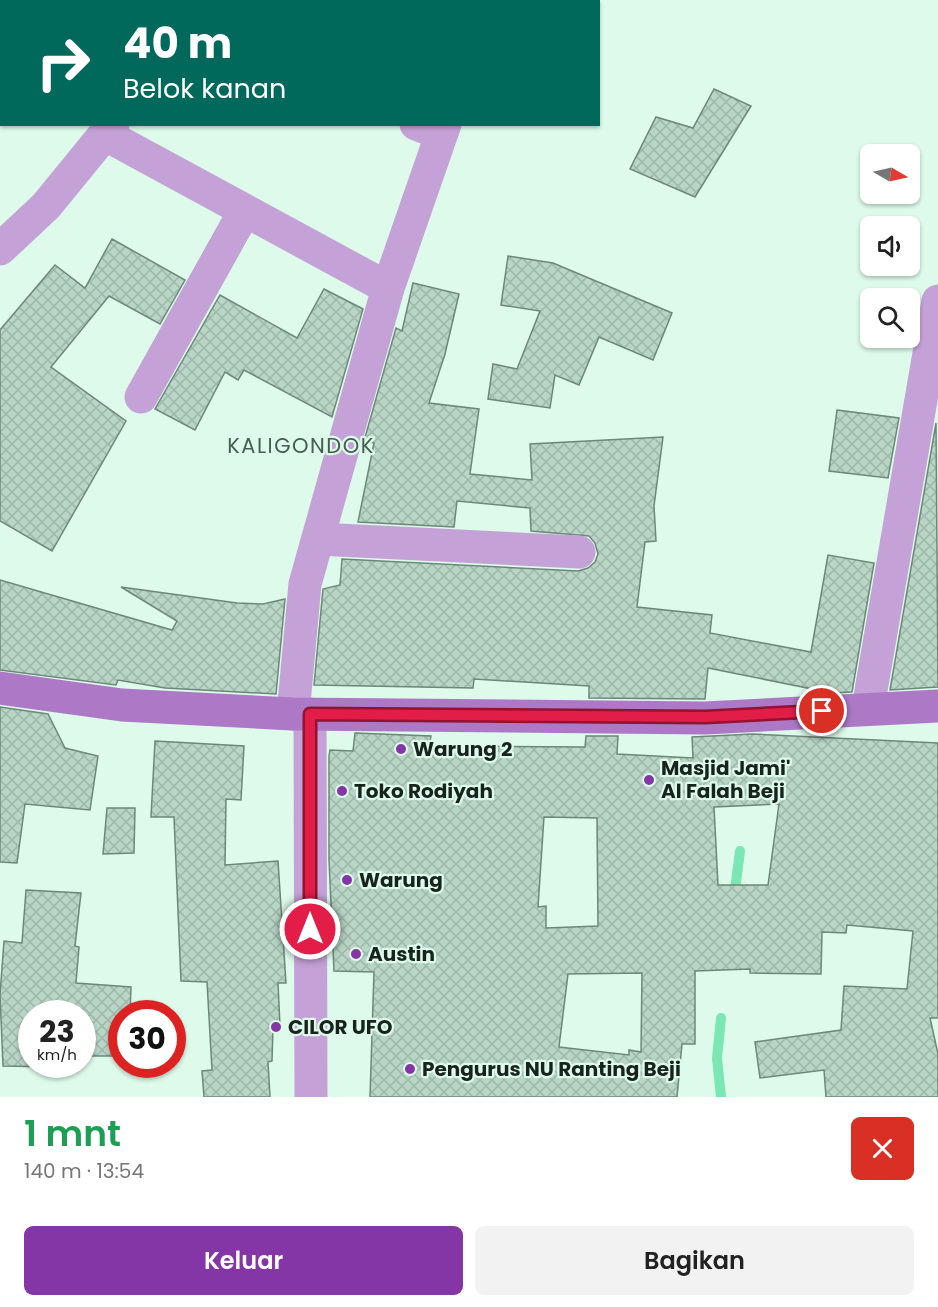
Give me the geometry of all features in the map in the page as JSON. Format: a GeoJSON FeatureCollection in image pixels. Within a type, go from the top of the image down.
{"type":"FeatureCollection","features":[{"type":"Feature","properties":{"kind":"street"},"geometry":{"type":"LineString","coordinates":[[311,1097],[301,714],[305,584],[434,128]]}},
{"type":"Feature","properties":{"kind":"street"},"geometry":{"type":"LineString","coordinates":[[0,249],[46,206],[109,130],[244,212],[388,288]]}},
{"type":"Feature","properties":{"kind":"street"},"geometry":{"type":"LineString","coordinates":[[141,397],[244,212]]}},
{"type":"Feature","properties":{"kind":"street"},"geometry":{"type":"LineString","coordinates":[[868,708],[938,301]]}},
{"type":"Feature","properties":{"kind":"street"},"geometry":{"type":"LineString","coordinates":[[318,539],[579,552]]}},
{"type":"Feature","properties":{"kind":"street"},"geometry":{"type":"LineString","coordinates":[[0,688],[122,705],[301,714],[705,717],[938,706]]}},
{"type":"Feature","properties":{"kind":"building"},"geometry":{"type":"Polygon","coordinates":[[[714,89],[751,106],[695,197],[630,169],[656,117],[693,128],[714,89]]]}},
{"type":"Feature","properties":{"kind":"building"},"geometry":{"type":"Polygon","coordinates":[[[112,239],[185,280],[160,324],[109,296],[51,367],[126,421],[52,551],[0,521],[0,330],[55,265],[85,288],[112,239]]]}},
{"type":"Feature","properties":{"kind":"building"},"geometry":{"type":"Polygon","coordinates":[[[508,256],[553,263],[672,313],[653,360],[599,337],[579,385],[555,375],[550,408],[488,399],[493,364],[517,369],[540,311],[501,305],[508,256]]]}},
{"type":"Feature","properties":{"kind":"building"},"geometry":{"type":"Polygon","coordinates":[[[413,283],[459,294],[445,354],[429,403],[479,409],[470,474],[532,480],[530,444],[663,437],[654,506],[656,541],[645,542],[637,607],[712,615],[710,633],[811,652],[828,555],[874,563],[852,692],[832,693],[708,668],[705,699],[589,698],[589,686],[474,679],[473,688],[314,685],[323,589],[340,585],[342,559],[578,571],[588,568],[595,562],[598,554],[595,543],[589,536],[531,531],[530,508],[457,501],[454,527],[358,522],[374,443],[364,441],[396,328],[402,331],[413,283]]]}},
{"type":"Feature","properties":{"kind":"building"},"geometry":{"type":"Polygon","coordinates":[[[324,289],[363,309],[332,417],[244,370],[238,380],[225,372],[195,430],[155,409],[220,295],[297,338],[324,289]]]}},
{"type":"Feature","properties":{"kind":"building"},"geometry":{"type":"Polygon","coordinates":[[[837,410],[899,418],[888,478],[829,471],[837,410]]]}},
{"type":"Feature","properties":{"kind":"building"},"geometry":{"type":"Polygon","coordinates":[[[936,423],[938,687],[890,690],[936,423]]]}},
{"type":"Feature","properties":{"kind":"building"},"geometry":{"type":"Polygon","coordinates":[[[0,580],[172,630],[177,621],[121,587],[237,603],[263,604],[285,599],[276,694],[165,688],[118,680],[116,685],[0,670],[0,580]]]}},
{"type":"Feature","properties":{"kind":"building"},"geometry":{"type":"Polygon","coordinates":[[[0,707],[48,714],[65,748],[98,756],[90,810],[25,804],[17,863],[0,862],[0,707]]]}},
{"type":"Feature","properties":{"kind":"building"},"geometry":{"type":"Polygon","coordinates":[[[355,733],[431,736],[429,746],[585,747],[586,736],[618,736],[617,754],[693,758],[692,737],[753,734],[938,743],[938,1018],[930,1018],[938,1054],[938,1097],[826,1097],[824,1070],[760,1078],[755,1042],[841,1030],[844,986],[907,989],[913,931],[847,925],[846,933],[822,932],[821,974],[750,973],[750,969],[695,971],[695,1044],[682,1044],[677,1097],[370,1097],[374,972],[334,971],[329,860],[329,756],[330,750],[353,751],[355,733]],[[779,804],[714,807],[718,885],[768,885],[779,804]],[[544,817],[538,907],[546,906],[546,928],[598,926],[597,818],[544,817]],[[642,973],[568,974],[559,1047],[629,1055],[629,1050],[641,1052],[642,973]]]}},
{"type":"Feature","properties":{"kind":"building"},"geometry":{"type":"Polygon","coordinates":[[[155,741],[244,746],[241,800],[226,799],[225,865],[278,861],[286,983],[278,983],[280,1026],[273,1028],[272,1061],[268,1062],[270,1097],[204,1097],[202,1071],[212,1070],[207,982],[181,981],[174,817],[151,817],[155,741]]]}},
{"type":"Feature","properties":{"kind":"building"},"geometry":{"type":"Polygon","coordinates":[[[107,808],[135,808],[134,853],[103,854],[107,808]]]}},
{"type":"Feature","properties":{"kind":"building"},"geometry":{"type":"Polygon","coordinates":[[[26,890],[81,893],[75,946],[79,947],[76,983],[131,987],[131,1000],[108,1000],[108,1056],[96,1056],[96,1000],[18,1000],[18,1066],[3,1066],[0,995],[4,941],[22,943],[26,890]]]}},
{"type":"Feature","properties":{"kind":"waterway"},"geometry":{"type":"LineString","coordinates":[[734,898],[740,851]]}},
{"type":"Feature","properties":{"kind":"waterway"},"geometry":{"type":"LineString","coordinates":[[721,1018],[717,1058],[721,1097]]}},
{"type":"Feature","properties":{"kind":"place","name":"Warung 2"},"geometry":{"type":"Point","coordinates":[401,749]}},
{"type":"Feature","properties":{"kind":"place","name":"Masjid Jami' Al Falah Beji"},"geometry":{"type":"Point","coordinates":[649,780]}},
{"type":"Feature","properties":{"kind":"place","name":"Toko Rodiyah"},"geometry":{"type":"Point","coordinates":[342,791]}},
{"type":"Feature","properties":{"kind":"place","name":"Warung"},"geometry":{"type":"Point","coordinates":[347,880]}},
{"type":"Feature","properties":{"kind":"place","name":"Austin"},"geometry":{"type":"Point","coordinates":[356,954]}},
{"type":"Feature","properties":{"kind":"place","name":"CILOR UFO"},"geometry":{"type":"Point","coordinates":[276,1027]}},
{"type":"Feature","properties":{"kind":"place","name":"Pengurus NU Ranting Beji"},"geometry":{"type":"Point","coordinates":[410,1069]}},
{"type":"Feature","properties":{"kind":"district","name":"KALIGONDOK"},"geometry":{"type":"Point","coordinates":[301,445]}},
{"type":"Feature","properties":{"kind":"route"},"geometry":{"type":"LineString","coordinates":[[310,929],[310,714],[705,717],[822,711]]}}]}
